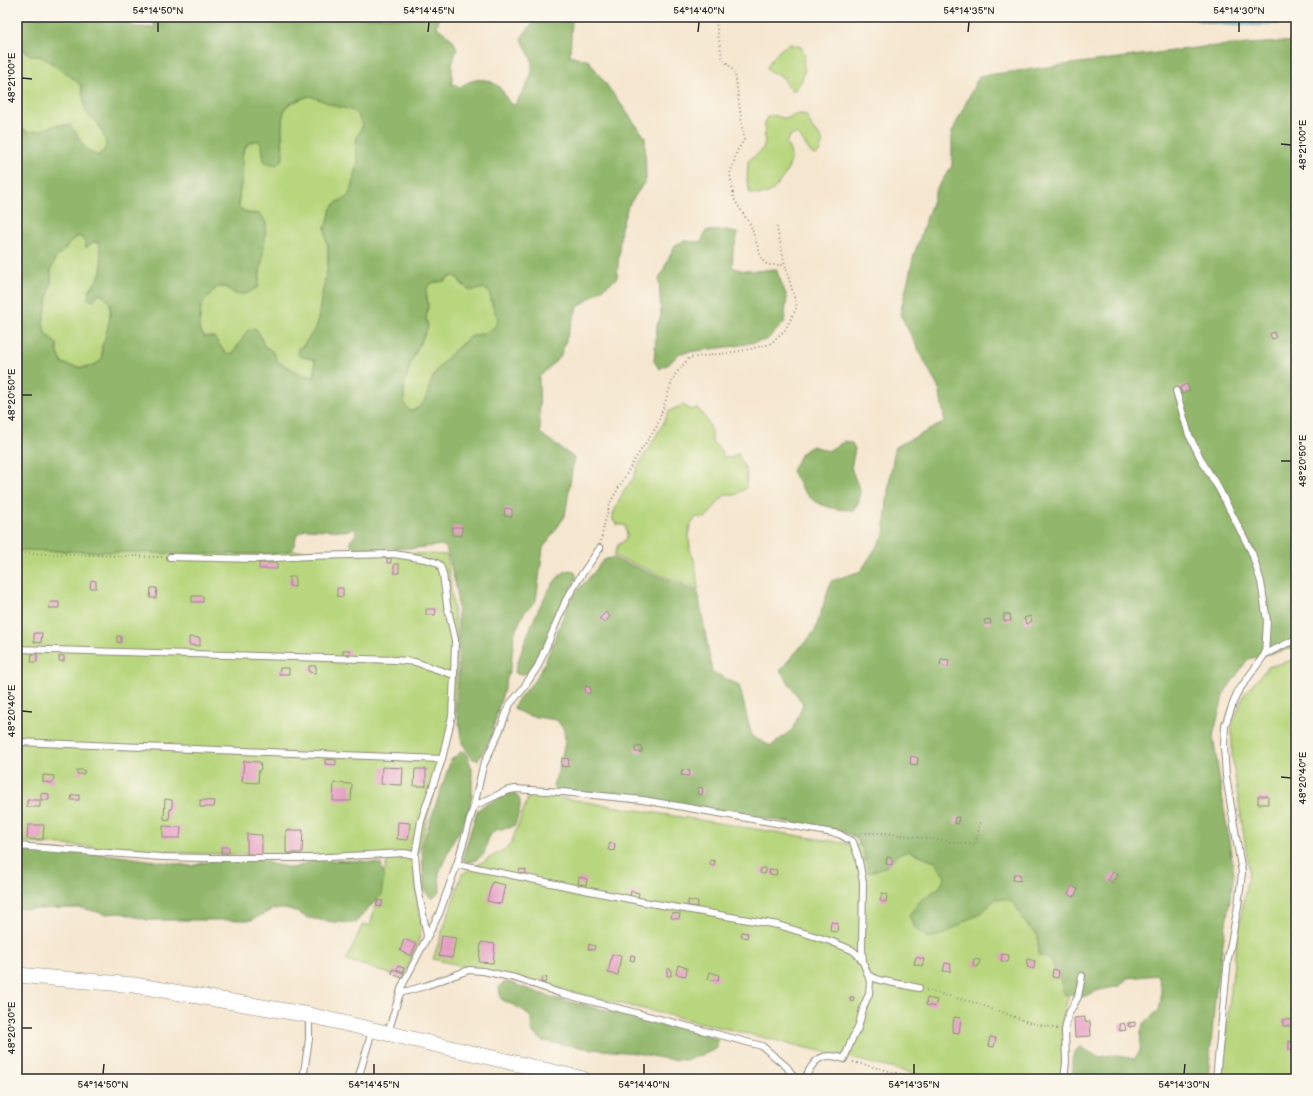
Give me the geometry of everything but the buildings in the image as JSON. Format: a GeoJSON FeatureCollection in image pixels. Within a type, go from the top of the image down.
{"type":"FeatureCollection","features":[{"type":"Feature","properties":{"kind":"street"},"geometry":{"type":"LineString","coordinates":[[17,975],[134,985],[309,1015],[583,1079]]}},
{"type":"Feature","properties":{"kind":"lane"},"geometry":{"type":"LineString","coordinates":[[1176,391],[1189,435],[1203,463],[1219,489],[1252,554],[1261,582],[1267,621],[1265,654]]}},
{"type":"Feature","properties":{"kind":"lane"},"geometry":{"type":"LineString","coordinates":[[388,1033],[402,986],[439,914],[457,864],[474,806],[482,766],[499,732],[510,704],[522,690],[538,666],[566,600],[600,548]]}},
{"type":"Feature","properties":{"kind":"lane"},"geometry":{"type":"LineString","coordinates":[[170,557],[258,559],[394,554],[425,559],[440,565],[455,640],[454,675],[452,716],[442,759],[422,821],[415,855],[418,888],[427,936]]}},
{"type":"Feature","properties":{"kind":"lane"},"geometry":{"type":"LineString","coordinates":[[1216,1079],[1228,959],[1238,906],[1242,873],[1226,776],[1224,746],[1225,725],[1237,693],[1265,654],[1296,640]]}},
{"type":"Feature","properties":{"kind":"lane"},"geometry":{"type":"LineString","coordinates":[[17,649],[396,660],[415,662],[454,675]]}},
{"type":"Feature","properties":{"kind":"lane"},"geometry":{"type":"LineString","coordinates":[[17,742],[442,759]]}},
{"type":"Feature","properties":{"kind":"lane"},"geometry":{"type":"LineString","coordinates":[[474,806],[506,791],[515,789],[643,800],[839,834],[853,842],[858,856],[863,882],[863,962]]}},
{"type":"Feature","properties":{"kind":"lane"},"geometry":{"type":"LineString","coordinates":[[17,846],[162,857],[203,858],[311,858],[404,853],[415,855]]}},
{"type":"Feature","properties":{"kind":"lane"},"geometry":{"type":"LineString","coordinates":[[457,864],[644,902],[778,925],[830,941],[852,950],[863,962],[870,982],[869,994],[864,1004],[858,1028],[844,1059],[834,1055],[823,1057],[814,1063],[805,1079]]}},
{"type":"Feature","properties":{"kind":"lane"},"geometry":{"type":"LineString","coordinates":[[400,993],[425,986],[469,970],[495,973],[560,993],[762,1046],[787,1067],[795,1079]]}},
{"type":"Feature","properties":{"kind":"lane"},"geometry":{"type":"LineString","coordinates":[[868,975],[879,980],[919,988]]}},
{"type":"Feature","properties":{"kind":"lane"},"geometry":{"type":"LineString","coordinates":[[1064,1079],[1066,1062],[1065,1030],[1068,1014],[1078,997],[1082,976]]}},
{"type":"Feature","properties":{"kind":"lane"},"geometry":{"type":"LineString","coordinates":[[303,1079],[310,1039],[309,1015]]}},
{"type":"Feature","properties":{"kind":"lane"},"geometry":{"type":"LineString","coordinates":[[358,1079],[372,1029]]}},
{"type":"Feature","properties":{"kind":"path"},"geometry":{"type":"LineString","coordinates":[[715,17],[722,57],[735,73],[744,140],[737,151],[730,174],[734,199],[751,226],[762,260],[768,265],[785,266]]}},
{"type":"Feature","properties":{"kind":"path"},"geometry":{"type":"LineString","coordinates":[[600,548],[604,525],[611,501],[656,426],[674,376],[689,358],[741,351],[770,344],[784,330],[797,308],[785,266],[776,224]]}},
{"type":"Feature","properties":{"kind":"path"},"geometry":{"type":"LineString","coordinates":[[17,553],[170,557]]}},
{"type":"Feature","properties":{"kind":"path"},"geometry":{"type":"LineString","coordinates":[[853,842],[862,833],[885,833],[975,845],[980,822]]}},
{"type":"Feature","properties":{"kind":"path"},"geometry":{"type":"LineString","coordinates":[[919,988],[979,1004],[1028,1022],[1065,1030]]}},
{"type":"Feature","properties":{"kind":"path"},"geometry":{"type":"LineString","coordinates":[[844,1059],[921,1079]]}},
{"type":"Feature","properties":{"kind":"path"},"geometry":{"type":"LineString","coordinates":[[1296,1071],[1296,1079]]}},
{"type":"Feature","properties":{"kind":"green space"},"geometry":{"type":"Polygon","coordinates":[[[17,17],[115,17],[136,27],[155,28],[152,17],[439,17],[437,27],[453,40],[457,49],[452,65],[452,84],[460,87],[475,80],[489,81],[499,87],[510,104],[515,105],[529,80],[532,69],[528,51],[521,38],[537,17],[566,17],[572,20],[570,55],[589,61],[645,137],[646,180],[628,206],[621,228],[617,278],[577,308],[560,357],[539,377],[540,433],[574,458],[565,516],[543,548],[536,601],[524,613],[514,634],[511,665],[491,738],[478,760],[473,759],[462,743],[457,710],[459,656],[457,592],[446,548],[442,545],[416,548],[358,549],[351,545],[350,541],[356,534],[355,528],[345,531],[306,529],[297,534],[293,549],[277,554],[17,550],[17,126],[28,132],[43,130],[56,125],[70,125],[88,150],[97,156],[105,150],[106,141],[98,123],[86,112],[81,85],[64,71],[42,57],[30,55],[21,47],[17,46],[17,17]],[[309,96],[295,101],[288,105],[285,109],[282,123],[283,159],[276,165],[264,162],[262,145],[258,140],[247,145],[242,154],[242,180],[239,192],[240,209],[248,213],[260,214],[266,223],[258,287],[246,294],[235,294],[226,287],[217,287],[201,306],[199,329],[204,337],[214,337],[226,354],[233,353],[248,330],[255,328],[259,333],[264,346],[272,351],[278,362],[305,376],[315,377],[315,360],[299,356],[297,349],[304,345],[317,326],[328,266],[328,246],[325,227],[331,208],[339,201],[347,198],[352,188],[358,162],[356,152],[357,137],[363,125],[357,115],[351,110],[309,96]],[[79,236],[72,240],[55,259],[51,270],[51,283],[43,323],[45,333],[57,344],[57,351],[62,363],[78,367],[88,367],[98,363],[102,359],[102,346],[111,312],[110,303],[103,295],[98,294],[93,301],[88,299],[89,290],[101,273],[102,268],[99,242],[93,242],[86,248],[84,240],[79,236]],[[455,276],[449,277],[444,281],[431,283],[426,291],[428,306],[426,318],[428,327],[410,364],[404,386],[404,402],[406,407],[411,411],[417,409],[424,402],[436,373],[452,353],[471,337],[485,333],[495,327],[498,321],[489,292],[484,288],[469,290],[455,276]]]}},
{"type":"Feature","properties":{"kind":"green space"},"geometry":{"type":"Polygon","coordinates":[[[1296,41],[1296,649],[1289,649],[1248,659],[1224,693],[1213,736],[1234,874],[1216,987],[1208,1079],[1101,1079],[1097,1075],[1078,1078],[1074,1076],[1072,1060],[1077,1049],[1081,1047],[1098,1057],[1112,1055],[1135,1059],[1140,1051],[1143,1024],[1159,1010],[1161,986],[1158,975],[1127,978],[1120,986],[1099,990],[1083,997],[1064,994],[1059,975],[1049,959],[1038,955],[1038,935],[1025,923],[1015,904],[1009,900],[995,899],[981,914],[969,919],[945,934],[928,938],[914,927],[909,915],[921,900],[940,887],[945,877],[935,861],[909,851],[897,855],[887,866],[868,873],[863,850],[856,838],[839,830],[621,796],[557,790],[553,785],[559,769],[565,742],[564,730],[557,720],[530,716],[515,710],[514,707],[542,669],[569,602],[602,562],[606,559],[613,558],[698,592],[712,672],[739,685],[752,737],[771,746],[793,729],[803,704],[780,670],[815,631],[831,581],[861,571],[884,535],[888,491],[895,447],[945,422],[939,389],[900,314],[914,255],[937,188],[952,166],[952,132],[979,76],[1203,47],[1296,41]]]}},
{"type":"Feature","properties":{"kind":"green space"},"geometry":{"type":"Polygon","coordinates":[[[790,44],[801,47],[805,55],[803,64],[805,70],[802,80],[795,90],[791,90],[786,85],[784,78],[769,71],[767,67],[771,60],[783,48],[790,44]]]}},
{"type":"Feature","properties":{"kind":"green space"},"geometry":{"type":"Polygon","coordinates":[[[17,46],[30,55],[42,57],[64,71],[81,85],[86,112],[98,123],[106,141],[105,150],[97,156],[84,146],[75,131],[56,125],[43,130],[28,132],[17,126],[17,46]]]}},
{"type":"Feature","properties":{"kind":"green space"},"geometry":{"type":"Polygon","coordinates":[[[309,96],[351,110],[357,115],[363,125],[357,137],[356,152],[358,162],[352,188],[347,198],[339,201],[331,208],[325,227],[328,246],[328,266],[317,326],[304,345],[299,356],[315,360],[315,378],[305,376],[278,362],[272,351],[264,346],[259,333],[240,344],[233,353],[226,354],[199,329],[201,306],[216,287],[226,287],[235,294],[258,287],[265,239],[260,214],[248,213],[240,209],[239,192],[242,180],[242,154],[247,145],[258,140],[262,145],[264,162],[283,147],[282,119],[285,108],[290,104],[309,96]]]}},
{"type":"Feature","properties":{"kind":"green space"},"geometry":{"type":"Polygon","coordinates":[[[801,114],[806,115],[813,130],[819,135],[823,142],[819,153],[815,155],[811,153],[798,134],[791,135],[786,143],[791,157],[790,163],[780,182],[770,192],[765,194],[756,195],[750,193],[747,182],[748,161],[761,151],[763,147],[765,139],[765,121],[767,117],[776,116],[787,118],[801,114]]]}},
{"type":"Feature","properties":{"kind":"green space"},"geometry":{"type":"Polygon","coordinates":[[[728,230],[738,234],[733,251],[732,267],[748,271],[776,269],[787,297],[784,323],[767,340],[735,346],[680,353],[669,364],[659,369],[654,361],[657,325],[661,316],[659,279],[675,245],[684,241],[701,242],[706,231],[728,230]]]}},
{"type":"Feature","properties":{"kind":"green space"},"geometry":{"type":"Polygon","coordinates":[[[80,236],[89,242],[100,242],[102,263],[101,273],[89,290],[104,295],[110,303],[110,322],[107,335],[102,346],[102,359],[98,363],[88,367],[78,367],[62,363],[57,351],[57,344],[45,333],[43,323],[51,283],[51,270],[55,259],[72,240],[80,236]]]}},
{"type":"Feature","properties":{"kind":"green space"},"geometry":{"type":"Polygon","coordinates":[[[455,276],[466,288],[474,290],[484,288],[489,292],[498,321],[495,327],[489,331],[470,337],[452,353],[440,367],[432,380],[424,402],[417,409],[411,411],[406,407],[404,402],[404,386],[410,364],[428,327],[426,318],[428,306],[426,291],[431,283],[444,281],[449,277],[455,276]]]}},
{"type":"Feature","properties":{"kind":"green space"},"geometry":{"type":"Polygon","coordinates":[[[683,405],[691,410],[697,408],[709,424],[712,442],[720,449],[724,457],[731,458],[738,453],[747,474],[745,489],[735,495],[725,495],[705,518],[696,517],[690,526],[690,550],[695,562],[698,590],[614,556],[618,545],[625,540],[627,535],[625,525],[618,525],[613,521],[613,514],[624,490],[633,479],[638,466],[669,411],[683,405]]]}},
{"type":"Feature","properties":{"kind":"green space"},"geometry":{"type":"Polygon","coordinates":[[[845,441],[852,443],[855,449],[851,468],[860,491],[859,502],[853,510],[829,507],[813,500],[804,491],[792,471],[801,453],[813,446],[828,451],[845,441]]]}},
{"type":"Feature","properties":{"kind":"green space"},"geometry":{"type":"Polygon","coordinates":[[[17,504],[39,508],[42,551],[370,551],[447,555],[457,638],[455,713],[419,850],[413,864],[422,927],[418,943],[403,978],[346,960],[363,924],[370,926],[388,858],[185,853],[17,842],[17,504]]]}},
{"type":"Feature","properties":{"kind":"green space"},"geometry":{"type":"Polygon","coordinates":[[[569,570],[574,571],[576,579],[534,668],[527,673],[517,674],[515,672],[523,647],[544,599],[552,585],[561,575],[569,570]]]}},
{"type":"Feature","properties":{"kind":"green space"},"geometry":{"type":"Polygon","coordinates":[[[1296,659],[1296,1079],[1221,1079],[1236,945],[1249,870],[1232,756],[1232,725],[1245,693],[1268,667],[1296,659]]]}},
{"type":"Feature","properties":{"kind":"green space"},"geometry":{"type":"Polygon","coordinates":[[[462,751],[466,752],[472,769],[472,798],[464,823],[452,843],[439,873],[440,892],[432,899],[424,891],[422,845],[451,760],[462,751]]]}},
{"type":"Feature","properties":{"kind":"green space"},"geometry":{"type":"Polygon","coordinates":[[[510,793],[515,794],[520,801],[515,825],[493,832],[490,835],[484,854],[474,861],[466,863],[463,860],[464,853],[477,811],[483,806],[510,793]]]}},
{"type":"Feature","properties":{"kind":"green space"},"geometry":{"type":"Polygon","coordinates":[[[530,793],[856,845],[908,847],[947,860],[994,894],[1017,902],[1065,948],[1068,997],[1062,1025],[1064,1062],[1061,1079],[933,1079],[433,959],[462,874],[510,846],[530,793]]]}},
{"type":"Feature","properties":{"kind":"green space"},"geometry":{"type":"Polygon","coordinates":[[[27,849],[105,854],[191,866],[218,859],[261,859],[272,864],[293,868],[316,860],[361,861],[381,864],[384,877],[381,895],[355,923],[334,922],[308,918],[290,909],[273,909],[252,920],[147,920],[121,913],[105,914],[82,908],[17,908],[17,858],[27,849]]]}},
{"type":"Feature","properties":{"kind":"green space"},"geometry":{"type":"Polygon","coordinates":[[[508,982],[557,999],[694,1030],[718,1040],[717,1048],[703,1055],[685,1060],[667,1059],[636,1053],[591,1049],[543,1041],[531,1031],[532,1019],[523,1010],[501,999],[499,988],[502,984],[508,982]]]}},
{"type":"Feature","properties":{"kind":"water"},"geometry":{"type":"Polygon","coordinates":[[[1188,17],[1296,17],[1296,22],[1241,26],[1199,21],[1188,17]]]}}]}
